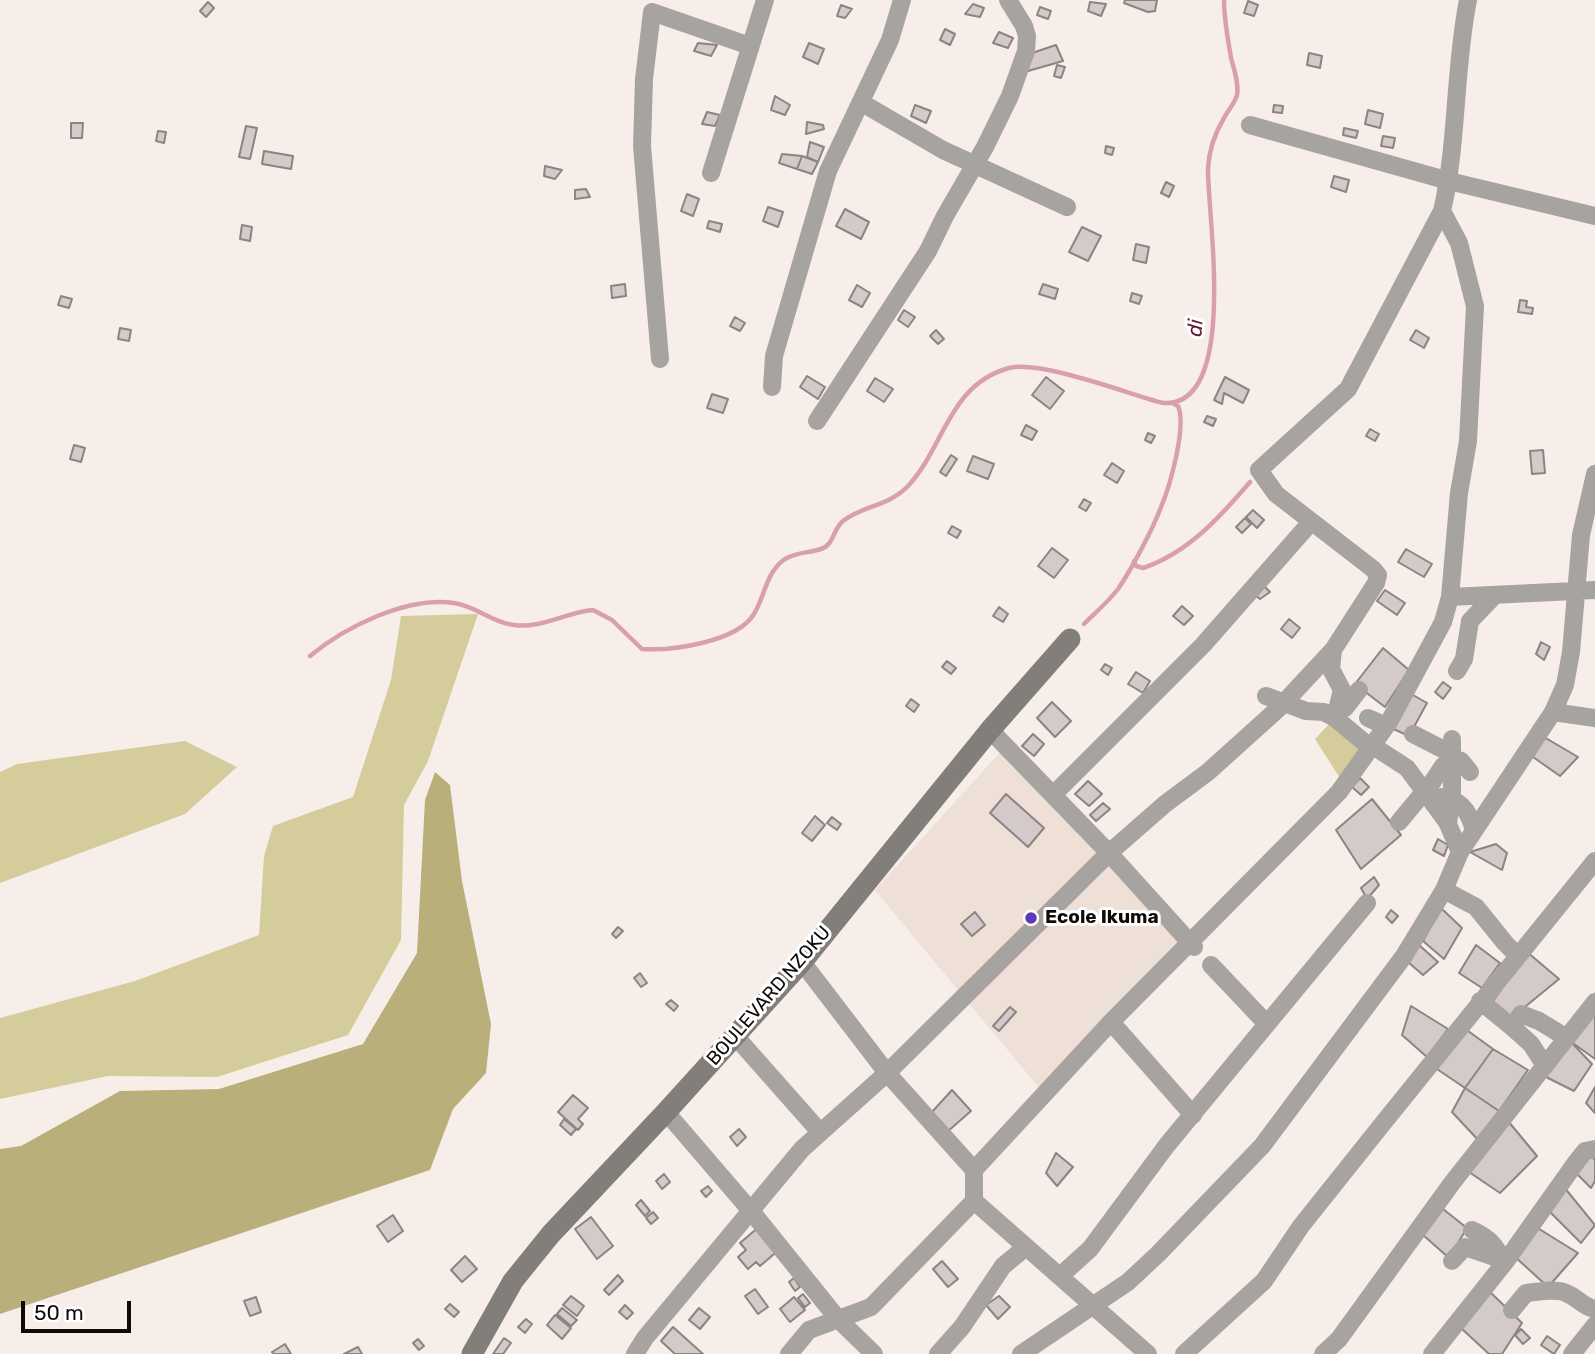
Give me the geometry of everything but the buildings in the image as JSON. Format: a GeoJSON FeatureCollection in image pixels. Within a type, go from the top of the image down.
{"type":"FeatureCollection","features":[{"type":"Feature","properties":{"kind":"street"},"geometry":{"type":"LineString","coordinates":[[711,173],[765,0]]}},
{"type":"Feature","properties":{"kind":"street"},"geometry":{"type":"LineString","coordinates":[[772,387],[775,356],[828,171],[890,40],[902,0]]}},
{"type":"Feature","properties":{"kind":"street"},"geometry":{"type":"LineString","coordinates":[[817,421],[928,251],[1010,96],[1026,51],[1027,36],[1008,0]]}},
{"type":"Feature","properties":{"kind":"street"},"geometry":{"type":"LineString","coordinates":[[635,1354],[653,1327],[787,1166],[820,1132],[887,1073],[1109,853],[1260,726],[1333,650],[1376,583],[1378,575],[1373,569],[1276,494],[1259,470],[1348,389],[1442,211],[1449,181],[1462,27],[1468,0]]}},
{"type":"Feature","properties":{"kind":"street"},"geometry":{"type":"LineString","coordinates":[[660,359],[642,146],[644,79],[652,12],[750,46]]}},
{"type":"Feature","properties":{"kind":"street"},"geometry":{"type":"LineString","coordinates":[[862,103],[905,130],[1067,207]]}},
{"type":"Feature","properties":{"kind":"street"},"geometry":{"type":"LineString","coordinates":[[1250,125],[1449,181],[1595,216]]}},
{"type":"Feature","properties":{"kind":"street"},"geometry":{"type":"LineString","coordinates":[[974,1170],[1111,1022],[1192,944],[1339,792],[1386,726],[1443,622],[1450,597],[1459,493],[1468,442],[1475,306],[1459,243],[1442,211]]}},
{"type":"Feature","properties":{"kind":"street"},"geometry":{"type":"LineString","coordinates":[[1021,1354],[1128,1282],[1262,1146],[1404,956],[1444,890],[1460,852],[1553,712],[1567,674],[1586,590],[1581,535],[1595,474]]}},
{"type":"Feature","properties":{"kind":"street"},"geometry":{"type":"LineString","coordinates":[[1053,795],[1203,645],[1311,522]]}},
{"type":"Feature","properties":{"kind":"street"},"geometry":{"type":"LineString","coordinates":[[1450,597],[1586,590]]}},
{"type":"Feature","properties":{"kind":"street"},"geometry":{"type":"LineString","coordinates":[[1457,671],[1464,659],[1470,621],[1494,594]]}},
{"type":"Feature","properties":{"kind":"street","name":"BOULEVARD NZOKU"},"geometry":{"type":"LineString","coordinates":[[472,1354],[513,1281],[529,1260],[802,962],[990,730],[1070,639]]}},
{"type":"Feature","properties":{"kind":"street"},"geometry":{"type":"LineString","coordinates":[[1333,650],[1331,669],[1342,690],[1341,710],[1372,747],[1407,768],[1448,824],[1460,852]]}},
{"type":"Feature","properties":{"kind":"street"},"geometry":{"type":"LineString","coordinates":[[1266,696],[1306,711],[1324,712],[1341,710],[1359,690]]}},
{"type":"Feature","properties":{"kind":"street"},"geometry":{"type":"LineString","coordinates":[[1260,726],[1306,711]]}},
{"type":"Feature","properties":{"kind":"street"},"geometry":{"type":"LineString","coordinates":[[1553,712],[1595,718]]}},
{"type":"Feature","properties":{"kind":"street"},"geometry":{"type":"LineString","coordinates":[[1368,718],[1386,726]]}},
{"type":"Feature","properties":{"kind":"street"},"geometry":{"type":"LineString","coordinates":[[990,730],[1109,853],[1192,944]]}},
{"type":"Feature","properties":{"kind":"street"},"geometry":{"type":"LineString","coordinates":[[1413,734],[1452,750],[1470,772]]}},
{"type":"Feature","properties":{"kind":"street"},"geometry":{"type":"LineString","coordinates":[[1399,822],[1433,781],[1452,750]]}},
{"type":"Feature","properties":{"kind":"street"},"geometry":{"type":"LineString","coordinates":[[1448,824],[1452,750]]}},
{"type":"Feature","properties":{"kind":"street"},"geometry":{"type":"LineString","coordinates":[[1423,790],[1451,798],[1464,807],[1471,818],[1474,831]]}},
{"type":"Feature","properties":{"kind":"street"},"geometry":{"type":"LineString","coordinates":[[1184,1354],[1264,1281],[1301,1226],[1595,861]]}},
{"type":"Feature","properties":{"kind":"street"},"geometry":{"type":"LineString","coordinates":[[1444,890],[1476,906],[1517,955]]}},
{"type":"Feature","properties":{"kind":"street"},"geometry":{"type":"LineString","coordinates":[[1060,1276],[1090,1249],[1167,1145],[1367,903]]}},
{"type":"Feature","properties":{"kind":"street"},"geometry":{"type":"LineString","coordinates":[[789,1354],[809,1330],[871,1307],[974,1201],[974,1170],[887,1073],[802,962]]}},
{"type":"Feature","properties":{"kind":"street"},"geometry":{"type":"LineString","coordinates":[[1211,965],[1266,1023]]}},
{"type":"Feature","properties":{"kind":"street"},"geometry":{"type":"LineString","coordinates":[[1480,1001],[1531,1044],[1545,1066]]}},
{"type":"Feature","properties":{"kind":"street"},"geometry":{"type":"LineString","coordinates":[[1323,1354],[1339,1339],[1452,1182],[1545,1066],[1562,1036],[1595,1002]]}},
{"type":"Feature","properties":{"kind":"street"},"geometry":{"type":"LineString","coordinates":[[1512,1027],[1521,1014],[1539,1021],[1562,1036]]}},
{"type":"Feature","properties":{"kind":"street"},"geometry":{"type":"LineString","coordinates":[[1111,1022],[1193,1115]]}},
{"type":"Feature","properties":{"kind":"street"},"geometry":{"type":"LineString","coordinates":[[1531,1044],[1550,1042],[1562,1036]]}},
{"type":"Feature","properties":{"kind":"street"},"geometry":{"type":"LineString","coordinates":[[736,1037],[820,1132]]}},
{"type":"Feature","properties":{"kind":"street"},"geometry":{"type":"LineString","coordinates":[[666,1112],[751,1210],[838,1320],[874,1354]]}},
{"type":"Feature","properties":{"kind":"street"},"geometry":{"type":"LineString","coordinates":[[1432,1354],[1577,1161],[1585,1151],[1595,1149]]}},
{"type":"Feature","properties":{"kind":"street"},"geometry":{"type":"LineString","coordinates":[[974,1201],[1148,1354]]}},
{"type":"Feature","properties":{"kind":"street"},"geometry":{"type":"LineString","coordinates":[[1472,1230],[1492,1243],[1503,1259]]}},
{"type":"Feature","properties":{"kind":"street"},"geometry":{"type":"LineString","coordinates":[[938,1354],[962,1327],[1003,1266],[1026,1247]]}},
{"type":"Feature","properties":{"kind":"street"},"geometry":{"type":"LineString","coordinates":[[1452,1261],[1465,1247],[1503,1259]]}},
{"type":"Feature","properties":{"kind":"street"},"geometry":{"type":"LineString","coordinates":[[1512,1310],[1526,1293],[1548,1291],[1565,1292],[1587,1308],[1595,1309]]}},
{"type":"Feature","properties":{"kind":"street"},"geometry":{"type":"LineString","coordinates":[[1572,1354],[1595,1325]]}},
{"type":"Feature","properties":{"kind":"shaded area"},"geometry":{"type":"Polygon","coordinates":[[[478,614],[428,761],[404,805],[401,940],[348,1035],[217,1077],[108,1076],[0,1099],[0,1018],[135,981],[259,935],[264,856],[273,826],[353,797],[391,680],[401,616],[478,614]]]}},
{"type":"Feature","properties":{"kind":"shaded area"},"geometry":{"type":"Polygon","coordinates":[[[1335,718],[1371,748],[1343,783],[1315,739],[1335,718]]]}},
{"type":"Feature","properties":{"kind":"shaded area"},"geometry":{"type":"Polygon","coordinates":[[[185,741],[237,767],[185,814],[0,883],[0,772],[17,764],[185,741]]]}},
{"type":"Feature","properties":{"kind":"shaded area","name":"Ecole Ikuma"},"geometry":{"type":"Polygon","coordinates":[[[1004,748],[1189,945],[1045,1095],[875,890],[1004,748]]]}},
{"type":"Feature","properties":{"kind":"shaded area"},"geometry":{"type":"Polygon","coordinates":[[[435,772],[450,785],[462,881],[491,1024],[486,1073],[453,1109],[430,1170],[0,1314],[0,1149],[21,1146],[120,1091],[219,1089],[363,1044],[417,953],[425,800],[435,772]]]}},
{"type":"Feature","properties":{"kind":"waterway"},"geometry":{"type":"LineString","coordinates":[[310,656],[341,634],[378,616],[417,604],[436,602],[470,607],[506,624],[524,626],[593,610],[612,620],[642,649],[703,643],[734,632],[746,624],[758,607],[770,577],[785,559],[825,547],[837,528],[850,516],[901,493],[920,471],[960,402],[989,376],[1009,368],[1023,367],[1063,373],[1163,403],[1187,396],[1202,375],[1211,343],[1214,263],[1208,168],[1210,155],[1218,130],[1237,95],[1224,0]]}},
{"type":"Feature","properties":{"kind":"waterway","name":"di"},"geometry":{"type":"LineString","coordinates":[[1084,624],[1118,589],[1157,516],[1169,485],[1179,441],[1180,415],[1178,406],[1174,404]]}},
{"type":"Feature","properties":{"kind":"waterway"},"geometry":{"type":"LineString","coordinates":[[1134,561],[1136,566],[1143,568],[1189,543],[1215,521],[1250,482]]}},
{"type":"Feature","properties":{"kind":"place","name":"Ecole Ikuma"},"geometry":{"type":"Point","coordinates":[1031,918]}}]}
